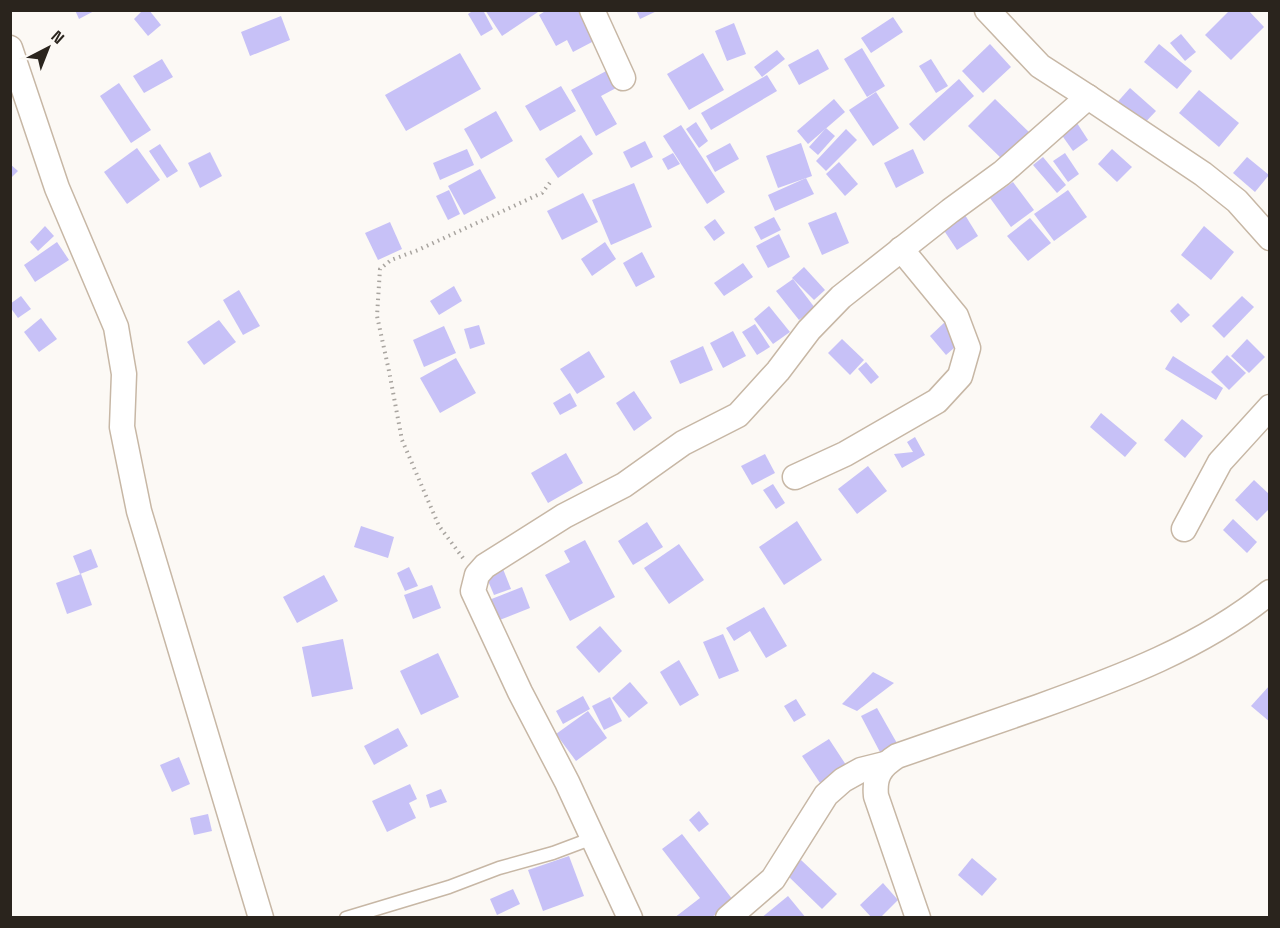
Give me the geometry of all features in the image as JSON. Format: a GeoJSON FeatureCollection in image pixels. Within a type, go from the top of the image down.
{"type":"FeatureCollection","features":[{"type":"Feature","properties":{"kind":"street"},"geometry":{"type":"LineString","coordinates":[[592,10],[623,78]]}},
{"type":"Feature","properties":{"kind":"street"},"geometry":{"type":"LineString","coordinates":[[987,10],[1040,66],[1203,174],[1237,201],[1269,238]]}},
{"type":"Feature","properties":{"kind":"street"},"geometry":{"type":"LineString","coordinates":[[10,48],[57,188],[116,327],[124,374],[123,427],[139,511],[261,918]]}},
{"type":"Feature","properties":{"kind":"street"},"geometry":{"type":"LineString","coordinates":[[630,918],[567,782],[520,692],[473,591],[477,575],[484,566],[564,516],[624,485],[683,443],[738,415],[778,371],[808,330],[841,297],[1002,173],[1088,96]]}},
{"type":"Feature","properties":{"kind":"street"},"geometry":{"type":"LineString","coordinates":[[795,477],[845,454],[937,401],[960,376],[968,348],[956,316],[901,249]]}},
{"type":"Feature","properties":{"kind":"street"},"geometry":{"type":"LineString","coordinates":[[1184,529],[1220,462],[1269,407]]}},
{"type":"Feature","properties":{"kind":"street"},"geometry":{"type":"LineString","coordinates":[[918,918],[876,796],[874,784],[877,773],[885,764],[897,756],[1096,686],[1166,657],[1245,612],[1269,592]]}},
{"type":"Feature","properties":{"kind":"street"},"geometry":{"type":"LineString","coordinates":[[728,918],[773,879],[826,795],[843,780],[861,770],[885,764]]}},
{"type":"Feature","properties":{"kind":"lane"},"geometry":{"type":"LineString","coordinates":[[345,918],[449,887],[499,868],[553,853],[593,838]]}},
{"type":"Feature","properties":{"kind":"path"},"geometry":{"type":"LineString","coordinates":[[477,575],[439,526],[402,440],[377,316],[380,269],[391,260],[418,250],[542,193],[552,180]]}},
{"type":"Feature","properties":{"kind":"building"},"geometry":{"type":"Polygon","coordinates":[[[75,10],[96,10],[79,19],[75,10]]]}},
{"type":"Feature","properties":{"kind":"building"},"geometry":{"type":"Polygon","coordinates":[[[143,10],[149,10],[161,25],[148,36],[134,19],[143,10]]]}},
{"type":"Feature","properties":{"kind":"building"},"geometry":{"type":"Polygon","coordinates":[[[474,10],[483,10],[493,29],[481,36],[468,14],[474,10]]]}},
{"type":"Feature","properties":{"kind":"building"},"geometry":{"type":"Polygon","coordinates":[[[485,10],[541,10],[502,36],[485,10]]]}},
{"type":"Feature","properties":{"kind":"building"},"geometry":{"type":"Polygon","coordinates":[[[547,10],[579,10],[594,41],[573,52],[567,40],[556,46],[539,15],[547,10]]]}},
{"type":"Feature","properties":{"kind":"building"},"geometry":{"type":"Polygon","coordinates":[[[636,10],[659,10],[640,19],[636,10]]]}},
{"type":"Feature","properties":{"kind":"building"},"geometry":{"type":"Polygon","coordinates":[[[1230,10],[1248,10],[1264,27],[1231,60],[1205,35],[1230,10]]]}},
{"type":"Feature","properties":{"kind":"building"},"geometry":{"type":"Polygon","coordinates":[[[281,16],[290,40],[250,56],[241,32],[281,16]]]}},
{"type":"Feature","properties":{"kind":"building"},"geometry":{"type":"Polygon","coordinates":[[[893,17],[903,32],[871,53],[861,38],[893,17]]]}},
{"type":"Feature","properties":{"kind":"building"},"geometry":{"type":"Polygon","coordinates":[[[734,23],[746,54],[727,61],[715,31],[734,23]]]}},
{"type":"Feature","properties":{"kind":"building"},"geometry":{"type":"Polygon","coordinates":[[[1181,34],[1196,52],[1185,61],[1170,43],[1181,34]]]}},
{"type":"Feature","properties":{"kind":"building"},"geometry":{"type":"Polygon","coordinates":[[[990,44],[1011,67],[983,93],[962,71],[990,44]]]}},
{"type":"Feature","properties":{"kind":"building"},"geometry":{"type":"Polygon","coordinates":[[[1159,44],[1192,71],[1177,89],[1144,62],[1159,44]]]}},
{"type":"Feature","properties":{"kind":"building"},"geometry":{"type":"Polygon","coordinates":[[[862,48],[885,86],[867,97],[844,59],[862,48]]]}},
{"type":"Feature","properties":{"kind":"building"},"geometry":{"type":"Polygon","coordinates":[[[818,49],[829,69],[799,85],[788,65],[818,49]]]}},
{"type":"Feature","properties":{"kind":"building"},"geometry":{"type":"Polygon","coordinates":[[[777,50],[785,59],[762,77],[754,67],[777,50]]]}},
{"type":"Feature","properties":{"kind":"building"},"geometry":{"type":"Polygon","coordinates":[[[460,53],[481,89],[406,131],[385,95],[460,53]]]}},
{"type":"Feature","properties":{"kind":"building"},"geometry":{"type":"Polygon","coordinates":[[[703,53],[724,90],[689,110],[667,74],[703,53]]]}},
{"type":"Feature","properties":{"kind":"building"},"geometry":{"type":"Polygon","coordinates":[[[162,59],[173,77],[144,93],[133,76],[162,59]]]}},
{"type":"Feature","properties":{"kind":"building"},"geometry":{"type":"Polygon","coordinates":[[[931,59],[948,86],[936,93],[919,66],[931,59]]]}},
{"type":"Feature","properties":{"kind":"building"},"geometry":{"type":"Polygon","coordinates":[[[608,70],[618,87],[601,96],[617,124],[596,136],[571,90],[608,70]]]}},
{"type":"Feature","properties":{"kind":"building"},"geometry":{"type":"Polygon","coordinates":[[[767,75],[777,91],[711,130],[701,113],[767,75]]]}},
{"type":"Feature","properties":{"kind":"building"},"geometry":{"type":"Polygon","coordinates":[[[959,79],[974,96],[924,141],[909,124],[959,79]]]}},
{"type":"Feature","properties":{"kind":"building"},"geometry":{"type":"Polygon","coordinates":[[[119,83],[151,130],[131,143],[100,96],[119,83]]]}},
{"type":"Feature","properties":{"kind":"building"},"geometry":{"type":"Polygon","coordinates":[[[561,86],[576,111],[540,131],[525,106],[561,86]]]}},
{"type":"Feature","properties":{"kind":"building"},"geometry":{"type":"Polygon","coordinates":[[[1130,88],[1156,111],[1139,129],[1113,107],[1130,88]]]}},
{"type":"Feature","properties":{"kind":"building"},"geometry":{"type":"Polygon","coordinates":[[[1199,90],[1239,123],[1219,147],[1179,113],[1199,90]]]}},
{"type":"Feature","properties":{"kind":"building"},"geometry":{"type":"Polygon","coordinates":[[[876,92],[899,128],[873,146],[849,110],[876,92]]]}},
{"type":"Feature","properties":{"kind":"building"},"geometry":{"type":"Polygon","coordinates":[[[834,99],[845,112],[808,144],[797,131],[834,99]]]}},
{"type":"Feature","properties":{"kind":"building"},"geometry":{"type":"Polygon","coordinates":[[[995,99],[1031,134],[1004,161],[968,126],[995,99]]]}},
{"type":"Feature","properties":{"kind":"building"},"geometry":{"type":"Polygon","coordinates":[[[496,111],[513,141],[481,159],[464,129],[496,111]]]}},
{"type":"Feature","properties":{"kind":"building"},"geometry":{"type":"Polygon","coordinates":[[[696,122],[708,141],[699,148],[686,129],[696,122]]]}},
{"type":"Feature","properties":{"kind":"building"},"geometry":{"type":"Polygon","coordinates":[[[1077,123],[1088,140],[1073,151],[1061,134],[1077,123]]]}},
{"type":"Feature","properties":{"kind":"building"},"geometry":{"type":"Polygon","coordinates":[[[681,125],[725,192],[707,204],[663,136],[681,125]]]}},
{"type":"Feature","properties":{"kind":"building"},"geometry":{"type":"Polygon","coordinates":[[[826,128],[835,136],[818,155],[809,147],[826,128]]]}},
{"type":"Feature","properties":{"kind":"building"},"geometry":{"type":"Polygon","coordinates":[[[846,129],[857,140],[826,171],[816,161],[846,129]]]}},
{"type":"Feature","properties":{"kind":"building"},"geometry":{"type":"Polygon","coordinates":[[[581,135],[593,154],[558,178],[545,159],[581,135]]]}},
{"type":"Feature","properties":{"kind":"building"},"geometry":{"type":"Polygon","coordinates":[[[645,141],[653,157],[631,168],[623,152],[645,141]]]}},
{"type":"Feature","properties":{"kind":"building"},"geometry":{"type":"Polygon","coordinates":[[[730,143],[739,159],[715,172],[706,156],[730,143]]]}},
{"type":"Feature","properties":{"kind":"building"},"geometry":{"type":"Polygon","coordinates":[[[801,143],[812,176],[778,188],[766,156],[801,143]]]}},
{"type":"Feature","properties":{"kind":"building"},"geometry":{"type":"Polygon","coordinates":[[[160,144],[178,171],[167,178],[149,151],[160,144]]]}},
{"type":"Feature","properties":{"kind":"building"},"geometry":{"type":"Polygon","coordinates":[[[137,148],[160,180],[127,204],[104,172],[137,148]]]}},
{"type":"Feature","properties":{"kind":"building"},"geometry":{"type":"Polygon","coordinates":[[[467,149],[474,165],[440,180],[433,163],[467,149]]]}},
{"type":"Feature","properties":{"kind":"building"},"geometry":{"type":"Polygon","coordinates":[[[913,149],[924,173],[896,188],[884,163],[913,149]]]}},
{"type":"Feature","properties":{"kind":"building"},"geometry":{"type":"Polygon","coordinates":[[[1112,149],[1132,167],[1117,182],[1098,164],[1112,149]]]}},
{"type":"Feature","properties":{"kind":"building"},"geometry":{"type":"Polygon","coordinates":[[[210,152],[222,176],[200,188],[188,163],[210,152]]]}},
{"type":"Feature","properties":{"kind":"building"},"geometry":{"type":"Polygon","coordinates":[[[673,153],[680,164],[668,170],[662,159],[673,153]]]}},
{"type":"Feature","properties":{"kind":"building"},"geometry":{"type":"Polygon","coordinates":[[[1065,153],[1079,174],[1068,182],[1053,161],[1065,153]]]}},
{"type":"Feature","properties":{"kind":"building"},"geometry":{"type":"Polygon","coordinates":[[[1043,157],[1066,185],[1057,193],[1033,165],[1043,157]]]}},
{"type":"Feature","properties":{"kind":"building"},"geometry":{"type":"Polygon","coordinates":[[[1247,157],[1269,175],[1255,192],[1233,173],[1247,157]]]}},
{"type":"Feature","properties":{"kind":"building"},"geometry":{"type":"Polygon","coordinates":[[[839,162],[858,184],[845,196],[826,174],[839,162]]]}},
{"type":"Feature","properties":{"kind":"building"},"geometry":{"type":"Polygon","coordinates":[[[10,164],[18,171],[10,179],[10,164]]]}},
{"type":"Feature","properties":{"kind":"building"},"geometry":{"type":"Polygon","coordinates":[[[480,169],[496,198],[464,215],[448,186],[480,169]]]}},
{"type":"Feature","properties":{"kind":"building"},"geometry":{"type":"Polygon","coordinates":[[[806,178],[814,194],[775,211],[768,195],[806,178]]]}},
{"type":"Feature","properties":{"kind":"building"},"geometry":{"type":"Polygon","coordinates":[[[1013,182],[1034,210],[1011,227],[990,198],[1013,182]]]}},
{"type":"Feature","properties":{"kind":"building"},"geometry":{"type":"Polygon","coordinates":[[[634,183],[652,227],[611,245],[592,200],[634,183]]]}},
{"type":"Feature","properties":{"kind":"building"},"geometry":{"type":"Polygon","coordinates":[[[449,190],[460,214],[448,220],[436,196],[449,190]]]}},
{"type":"Feature","properties":{"kind":"building"},"geometry":{"type":"Polygon","coordinates":[[[1068,190],[1087,217],[1054,241],[1034,214],[1068,190]]]}},
{"type":"Feature","properties":{"kind":"building"},"geometry":{"type":"Polygon","coordinates":[[[583,193],[598,222],[562,240],[547,211],[583,193]]]}},
{"type":"Feature","properties":{"kind":"building"},"geometry":{"type":"Polygon","coordinates":[[[836,212],[849,243],[822,255],[808,223],[836,212]]]}},
{"type":"Feature","properties":{"kind":"building"},"geometry":{"type":"Polygon","coordinates":[[[965,215],[978,236],[957,250],[943,229],[965,215]]]}},
{"type":"Feature","properties":{"kind":"building"},"geometry":{"type":"Polygon","coordinates":[[[774,217],[781,230],[761,240],[754,227],[774,217]]]}},
{"type":"Feature","properties":{"kind":"building"},"geometry":{"type":"Polygon","coordinates":[[[1030,218],[1051,243],[1028,261],[1007,236],[1030,218]]]}},
{"type":"Feature","properties":{"kind":"building"},"geometry":{"type":"Polygon","coordinates":[[[715,219],[725,233],[714,241],[704,227],[715,219]]]}},
{"type":"Feature","properties":{"kind":"building"},"geometry":{"type":"Polygon","coordinates":[[[390,222],[402,249],[378,260],[365,233],[390,222]]]}},
{"type":"Feature","properties":{"kind":"building"},"geometry":{"type":"Polygon","coordinates":[[[45,226],[54,236],[38,251],[30,242],[45,226]]]}},
{"type":"Feature","properties":{"kind":"building"},"geometry":{"type":"Polygon","coordinates":[[[1204,226],[1234,252],[1211,280],[1181,255],[1204,226]]]}},
{"type":"Feature","properties":{"kind":"building"},"geometry":{"type":"Polygon","coordinates":[[[779,234],[790,257],[768,268],[756,246],[779,234]]]}},
{"type":"Feature","properties":{"kind":"building"},"geometry":{"type":"Polygon","coordinates":[[[57,242],[69,260],[35,282],[24,265],[57,242]]]}},
{"type":"Feature","properties":{"kind":"building"},"geometry":{"type":"Polygon","coordinates":[[[605,242],[616,259],[592,276],[581,259],[605,242]]]}},
{"type":"Feature","properties":{"kind":"building"},"geometry":{"type":"Polygon","coordinates":[[[642,252],[655,277],[636,287],[623,263],[642,252]]]}},
{"type":"Feature","properties":{"kind":"building"},"geometry":{"type":"Polygon","coordinates":[[[743,263],[753,277],[724,296],[714,283],[743,263]]]}},
{"type":"Feature","properties":{"kind":"building"},"geometry":{"type":"Polygon","coordinates":[[[804,267],[825,290],[814,300],[792,278],[804,267]]]}},
{"type":"Feature","properties":{"kind":"building"},"geometry":{"type":"Polygon","coordinates":[[[793,279],[815,308],[799,320],[776,291],[793,279]]]}},
{"type":"Feature","properties":{"kind":"building"},"geometry":{"type":"Polygon","coordinates":[[[454,286],[462,301],[439,315],[430,301],[454,286]]]}},
{"type":"Feature","properties":{"kind":"building"},"geometry":{"type":"Polygon","coordinates":[[[239,290],[260,326],[243,335],[223,300],[239,290]]]}},
{"type":"Feature","properties":{"kind":"building"},"geometry":{"type":"Polygon","coordinates":[[[21,296],[31,309],[18,318],[10,304],[21,296]]]}},
{"type":"Feature","properties":{"kind":"building"},"geometry":{"type":"Polygon","coordinates":[[[1242,296],[1254,307],[1224,338],[1212,326],[1242,296]]]}},
{"type":"Feature","properties":{"kind":"building"},"geometry":{"type":"Polygon","coordinates":[[[1178,303],[1190,315],[1181,323],[1170,311],[1178,303]]]}},
{"type":"Feature","properties":{"kind":"building"},"geometry":{"type":"Polygon","coordinates":[[[769,306],[790,332],[773,344],[754,319],[769,306]]]}},
{"type":"Feature","properties":{"kind":"building"},"geometry":{"type":"Polygon","coordinates":[[[41,318],[57,339],[39,352],[24,332],[41,318]]]}},
{"type":"Feature","properties":{"kind":"building"},"geometry":{"type":"Polygon","coordinates":[[[219,320],[236,342],[204,365],[187,342],[219,320]]]}},
{"type":"Feature","properties":{"kind":"building"},"geometry":{"type":"Polygon","coordinates":[[[945,322],[962,341],[946,355],[930,336],[945,322]]]}},
{"type":"Feature","properties":{"kind":"building"},"geometry":{"type":"Polygon","coordinates":[[[755,324],[770,347],[757,355],[742,332],[755,324]]]}},
{"type":"Feature","properties":{"kind":"building"},"geometry":{"type":"Polygon","coordinates":[[[479,325],[485,344],[470,349],[464,329],[479,325]]]}},
{"type":"Feature","properties":{"kind":"building"},"geometry":{"type":"Polygon","coordinates":[[[444,326],[456,353],[424,367],[413,340],[444,326]]]}},
{"type":"Feature","properties":{"kind":"building"},"geometry":{"type":"Polygon","coordinates":[[[733,331],[746,356],[723,368],[710,343],[733,331]]]}},
{"type":"Feature","properties":{"kind":"building"},"geometry":{"type":"Polygon","coordinates":[[[842,339],[864,360],[850,375],[828,353],[842,339]]]}},
{"type":"Feature","properties":{"kind":"building"},"geometry":{"type":"Polygon","coordinates":[[[1247,339],[1265,357],[1249,373],[1231,356],[1247,339]]]}},
{"type":"Feature","properties":{"kind":"building"},"geometry":{"type":"Polygon","coordinates":[[[703,346],[713,370],[680,384],[670,361],[703,346]]]}},
{"type":"Feature","properties":{"kind":"building"},"geometry":{"type":"Polygon","coordinates":[[[589,351],[605,377],[577,394],[560,369],[589,351]]]}},
{"type":"Feature","properties":{"kind":"building"},"geometry":{"type":"Polygon","coordinates":[[[1227,355],[1246,373],[1229,390],[1211,372],[1227,355]]]}},
{"type":"Feature","properties":{"kind":"building"},"geometry":{"type":"Polygon","coordinates":[[[1173,356],[1223,388],[1216,400],[1165,369],[1173,356]]]}},
{"type":"Feature","properties":{"kind":"building"},"geometry":{"type":"Polygon","coordinates":[[[456,358],[476,393],[440,413],[420,378],[456,358]]]}},
{"type":"Feature","properties":{"kind":"building"},"geometry":{"type":"Polygon","coordinates":[[[866,362],[879,377],[871,384],[858,369],[866,362]]]}},
{"type":"Feature","properties":{"kind":"building"},"geometry":{"type":"Polygon","coordinates":[[[634,391],[652,418],[634,431],[616,403],[634,391]]]}},
{"type":"Feature","properties":{"kind":"building"},"geometry":{"type":"Polygon","coordinates":[[[570,393],[577,406],[560,415],[553,403],[570,393]]]}},
{"type":"Feature","properties":{"kind":"building"},"geometry":{"type":"Polygon","coordinates":[[[1101,413],[1137,443],[1125,457],[1090,427],[1101,413]]]}},
{"type":"Feature","properties":{"kind":"building"},"geometry":{"type":"Polygon","coordinates":[[[1182,419],[1203,436],[1185,458],[1164,440],[1182,419]]]}},
{"type":"Feature","properties":{"kind":"building"},"geometry":{"type":"Polygon","coordinates":[[[915,437],[925,455],[902,468],[894,454],[913,452],[907,442],[915,437]]]}},
{"type":"Feature","properties":{"kind":"building"},"geometry":{"type":"Polygon","coordinates":[[[566,453],[583,483],[548,503],[531,473],[566,453]]]}},
{"type":"Feature","properties":{"kind":"building"},"geometry":{"type":"Polygon","coordinates":[[[765,454],[775,473],[752,485],[741,466],[765,454]]]}},
{"type":"Feature","properties":{"kind":"building"},"geometry":{"type":"Polygon","coordinates":[[[868,466],[887,491],[857,514],[838,489],[868,466]]]}},
{"type":"Feature","properties":{"kind":"building"},"geometry":{"type":"Polygon","coordinates":[[[1254,480],[1270,495],[1270,508],[1257,521],[1235,500],[1254,480]]]}},
{"type":"Feature","properties":{"kind":"building"},"geometry":{"type":"Polygon","coordinates":[[[773,484],[785,503],[776,509],[763,490],[773,484]]]}},
{"type":"Feature","properties":{"kind":"building"},"geometry":{"type":"Polygon","coordinates":[[[1233,519],[1257,542],[1247,553],[1223,530],[1233,519]]]}},
{"type":"Feature","properties":{"kind":"building"},"geometry":{"type":"Polygon","coordinates":[[[797,521],[822,560],[784,585],[759,547],[797,521]]]}},
{"type":"Feature","properties":{"kind":"building"},"geometry":{"type":"Polygon","coordinates":[[[647,522],[663,547],[633,565],[618,541],[647,522]]]}},
{"type":"Feature","properties":{"kind":"building"},"geometry":{"type":"Polygon","coordinates":[[[361,526],[394,537],[388,558],[354,547],[361,526]]]}},
{"type":"Feature","properties":{"kind":"building"},"geometry":{"type":"Polygon","coordinates":[[[585,540],[615,597],[570,621],[545,575],[570,562],[564,551],[585,540]]]}},
{"type":"Feature","properties":{"kind":"building"},"geometry":{"type":"Polygon","coordinates":[[[679,544],[704,580],[669,604],[644,568],[679,544]]]}},
{"type":"Feature","properties":{"kind":"building"},"geometry":{"type":"Polygon","coordinates":[[[91,549],[98,567],[80,574],[73,556],[91,549]]]}},
{"type":"Feature","properties":{"kind":"building"},"geometry":{"type":"Polygon","coordinates":[[[409,567],[418,586],[405,591],[397,573],[409,567]]]}},
{"type":"Feature","properties":{"kind":"building"},"geometry":{"type":"Polygon","coordinates":[[[503,569],[511,589],[494,595],[486,576],[503,569]]]}},
{"type":"Feature","properties":{"kind":"building"},"geometry":{"type":"Polygon","coordinates":[[[81,574],[92,605],[67,614],[56,583],[81,574]]]}},
{"type":"Feature","properties":{"kind":"building"},"geometry":{"type":"Polygon","coordinates":[[[324,575],[338,601],[297,623],[283,597],[324,575]]]}},
{"type":"Feature","properties":{"kind":"building"},"geometry":{"type":"Polygon","coordinates":[[[432,585],[441,608],[413,619],[404,595],[432,585]]]}},
{"type":"Feature","properties":{"kind":"building"},"geometry":{"type":"Polygon","coordinates":[[[522,587],[530,608],[497,621],[489,600],[522,587]]]}},
{"type":"Feature","properties":{"kind":"building"},"geometry":{"type":"Polygon","coordinates":[[[764,607],[787,646],[766,658],[750,631],[734,641],[726,628],[764,607]]]}},
{"type":"Feature","properties":{"kind":"building"},"geometry":{"type":"Polygon","coordinates":[[[600,626],[622,651],[599,673],[576,647],[600,626]]]}},
{"type":"Feature","properties":{"kind":"building"},"geometry":{"type":"Polygon","coordinates":[[[723,634],[739,671],[719,679],[703,642],[723,634]]]}},
{"type":"Feature","properties":{"kind":"building"},"geometry":{"type":"Polygon","coordinates":[[[343,639],[353,689],[312,697],[302,647],[343,639]]]}},
{"type":"Feature","properties":{"kind":"building"},"geometry":{"type":"Polygon","coordinates":[[[438,653],[459,697],[421,715],[400,671],[438,653]]]}},
{"type":"Feature","properties":{"kind":"building"},"geometry":{"type":"Polygon","coordinates":[[[679,660],[699,695],[680,706],[660,672],[679,660]]]}},
{"type":"Feature","properties":{"kind":"building"},"geometry":{"type":"Polygon","coordinates":[[[873,672],[894,683],[857,711],[842,704],[873,672]]]}},
{"type":"Feature","properties":{"kind":"building"},"geometry":{"type":"Polygon","coordinates":[[[630,682],[648,703],[629,718],[612,698],[630,682]]]}},
{"type":"Feature","properties":{"kind":"building"},"geometry":{"type":"Polygon","coordinates":[[[1270,685],[1270,722],[1251,706],[1270,685]]]}},
{"type":"Feature","properties":{"kind":"building"},"geometry":{"type":"Polygon","coordinates":[[[583,696],[590,709],[563,724],[556,711],[583,696]]]}},
{"type":"Feature","properties":{"kind":"building"},"geometry":{"type":"Polygon","coordinates":[[[610,697],[622,721],[604,730],[592,706],[610,697]]]}},
{"type":"Feature","properties":{"kind":"building"},"geometry":{"type":"Polygon","coordinates":[[[796,699],[806,715],[794,722],[784,706],[796,699]]]}},
{"type":"Feature","properties":{"kind":"building"},"geometry":{"type":"Polygon","coordinates":[[[877,708],[898,745],[881,754],[861,716],[877,708]]]}},
{"type":"Feature","properties":{"kind":"building"},"geometry":{"type":"Polygon","coordinates":[[[588,711],[607,738],[576,761],[556,734],[588,711]]]}},
{"type":"Feature","properties":{"kind":"building"},"geometry":{"type":"Polygon","coordinates":[[[398,728],[408,746],[374,765],[364,746],[398,728]]]}},
{"type":"Feature","properties":{"kind":"building"},"geometry":{"type":"Polygon","coordinates":[[[829,739],[848,768],[822,786],[802,756],[829,739]]]}},
{"type":"Feature","properties":{"kind":"building"},"geometry":{"type":"Polygon","coordinates":[[[179,757],[190,784],[172,792],[160,765],[179,757]]]}},
{"type":"Feature","properties":{"kind":"building"},"geometry":{"type":"Polygon","coordinates":[[[410,784],[417,799],[409,803],[416,818],[387,832],[372,801],[410,784]]]}},
{"type":"Feature","properties":{"kind":"building"},"geometry":{"type":"Polygon","coordinates":[[[441,789],[447,802],[430,808],[426,795],[441,789]]]}},
{"type":"Feature","properties":{"kind":"building"},"geometry":{"type":"Polygon","coordinates":[[[699,811],[709,824],[699,832],[689,820],[699,811]]]}},
{"type":"Feature","properties":{"kind":"building"},"geometry":{"type":"Polygon","coordinates":[[[208,814],[212,831],[194,835],[190,818],[208,814]]]}},
{"type":"Feature","properties":{"kind":"building"},"geometry":{"type":"Polygon","coordinates":[[[682,834],[733,900],[711,918],[674,918],[700,898],[662,849],[682,834]]]}},
{"type":"Feature","properties":{"kind":"building"},"geometry":{"type":"Polygon","coordinates":[[[569,856],[584,896],[543,911],[528,870],[569,856]]]}},
{"type":"Feature","properties":{"kind":"building"},"geometry":{"type":"Polygon","coordinates":[[[972,858],[997,879],[982,896],[958,875],[972,858]]]}},
{"type":"Feature","properties":{"kind":"building"},"geometry":{"type":"Polygon","coordinates":[[[801,860],[837,894],[822,909],[787,875],[801,860]]]}},
{"type":"Feature","properties":{"kind":"building"},"geometry":{"type":"Polygon","coordinates":[[[883,883],[898,900],[880,918],[872,918],[860,905],[883,883]]]}},
{"type":"Feature","properties":{"kind":"building"},"geometry":{"type":"Polygon","coordinates":[[[513,889],[520,904],[497,915],[490,899],[513,889]]]}},
{"type":"Feature","properties":{"kind":"building"},"geometry":{"type":"Polygon","coordinates":[[[788,896],[806,918],[761,918],[788,896]]]}}]}
